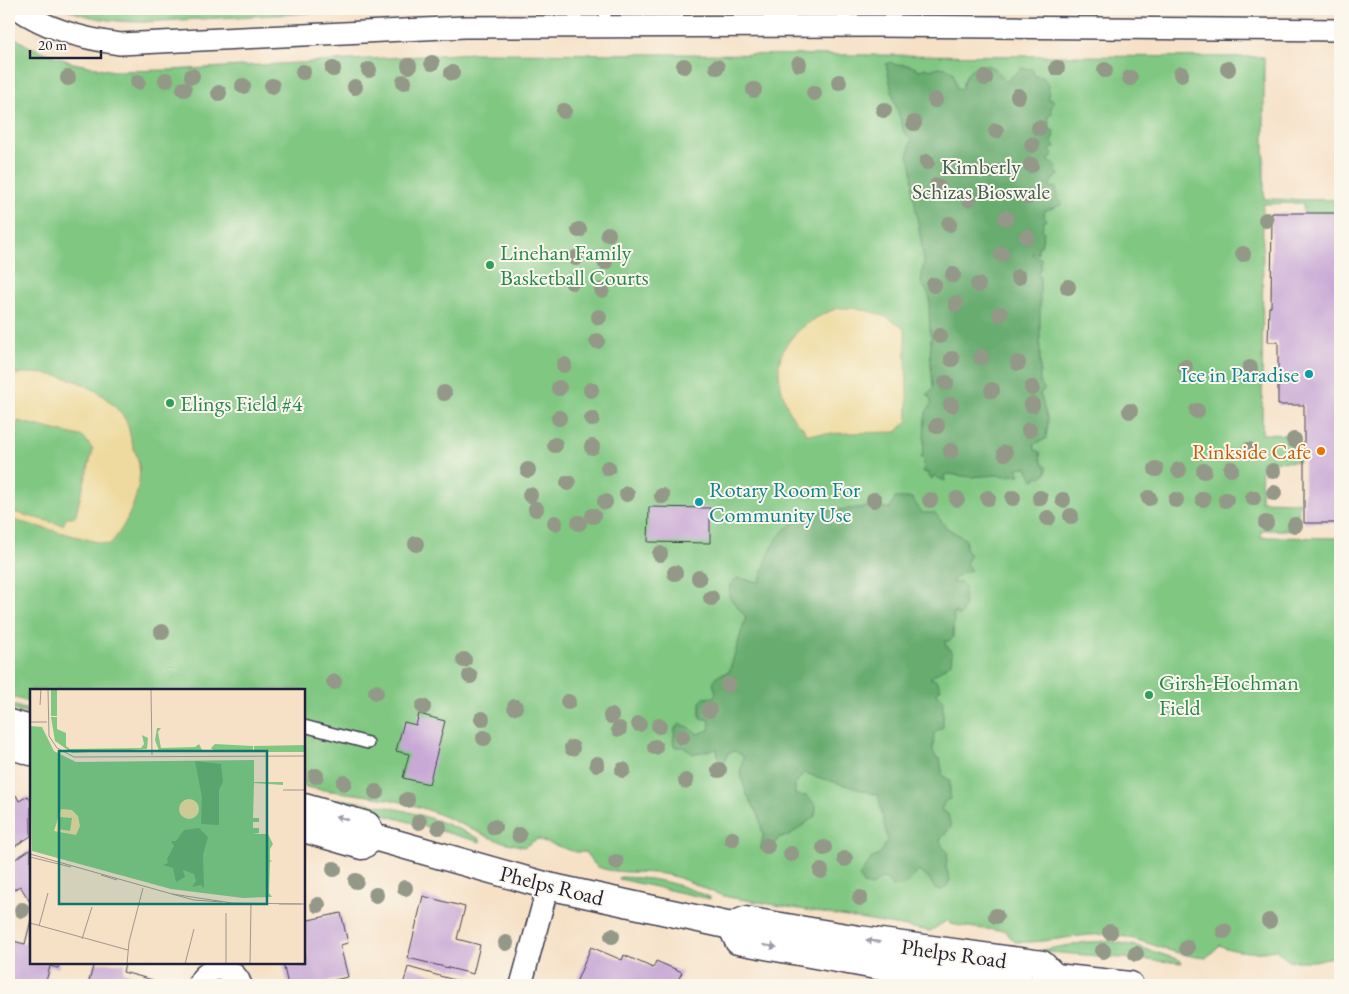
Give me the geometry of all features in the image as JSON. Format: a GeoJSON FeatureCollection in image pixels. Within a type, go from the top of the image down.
{"type":"FeatureCollection","features":[{"type":"Feature","properties":{"kind":"street"},"geometry":{"type":"LineString","coordinates":[[18,9],[71,34],[120,44],[605,18],[878,26],[1340,30]]}},
{"type":"Feature","properties":{"kind":"street"},"geometry":{"type":"LineString","coordinates":[[9,723],[30,729]]}},
{"type":"Feature","properties":{"kind":"street"},"geometry":{"type":"LineString","coordinates":[[9,746],[30,752]]}},
{"type":"Feature","properties":{"kind":"street","name":"Phelps Road"},"geometry":{"type":"LineString","coordinates":[[305,807],[366,825],[374,837],[548,886],[731,926],[745,920],[859,940],[1042,964],[1048,981],[1130,985]]}},
{"type":"Feature","properties":{"kind":"street"},"geometry":{"type":"LineString","coordinates":[[305,829],[362,846],[374,837]]}},
{"type":"Feature","properties":{"kind":"street"},"geometry":{"type":"LineString","coordinates":[[521,985],[548,886]]}},
{"type":"Feature","properties":{"kind":"street","name":"Phelps Road"},"geometry":{"type":"LineString","coordinates":[[731,926],[738,941],[876,966],[1022,985]]}},
{"type":"Feature","properties":{"kind":"street"},"geometry":{"type":"LineString","coordinates":[[198,985],[204,976],[220,969],[232,972],[241,985]]}},
{"type":"Feature","properties":{"kind":"lane"},"geometry":{"type":"LineString","coordinates":[[305,726],[368,744]]}},
{"type":"Feature","properties":{"kind":"green space"},"geometry":{"type":"Polygon","coordinates":[[[66,9],[386,9],[143,22],[103,19],[66,9]]]}},
{"type":"Feature","properties":{"kind":"green space"},"geometry":{"type":"Polygon","coordinates":[[[9,34],[28,46],[73,63],[114,71],[171,70],[475,53],[1264,57],[1264,199],[1340,200],[1340,213],[1303,213],[1303,203],[1263,204],[1262,434],[1299,435],[1299,462],[1262,461],[1261,501],[1299,502],[1298,530],[1261,530],[1261,537],[1340,538],[1340,955],[1315,961],[1289,961],[1275,949],[1264,952],[1248,952],[1220,945],[1206,958],[1194,957],[1114,935],[1089,935],[1015,942],[1004,930],[950,924],[948,920],[930,931],[728,897],[680,878],[663,874],[620,872],[604,869],[596,866],[585,852],[575,852],[537,839],[524,847],[491,838],[435,813],[403,802],[306,787],[305,689],[30,689],[30,703],[9,696],[9,34]]]}},
{"type":"Feature","properties":{"kind":"green space","name":"Kimberly Schizas Bioswale"},"geometry":{"type":"Polygon","coordinates":[[[891,62],[895,65],[908,65],[920,70],[925,68],[930,70],[939,67],[945,68],[953,72],[957,89],[962,89],[968,73],[980,66],[994,68],[1005,82],[1022,68],[1032,69],[1035,76],[1043,77],[1049,85],[1048,99],[1052,99],[1054,102],[1051,108],[1052,113],[1048,116],[1047,128],[1054,131],[1052,141],[1055,147],[1050,150],[1053,155],[1048,160],[1056,166],[1059,175],[1053,179],[1050,185],[1056,188],[1058,198],[1062,202],[1061,205],[1044,211],[1046,220],[1042,229],[1044,233],[1041,246],[1038,247],[1038,254],[1033,252],[1033,255],[1041,258],[1041,268],[1038,272],[1040,277],[1040,384],[1044,390],[1040,393],[1048,421],[1046,439],[1034,444],[1035,450],[1040,452],[1041,461],[1047,468],[1046,473],[1041,477],[1036,476],[1036,479],[1033,480],[1028,469],[1025,467],[1017,468],[1020,475],[971,477],[948,474],[944,476],[945,481],[934,476],[932,479],[929,477],[929,472],[922,471],[925,466],[922,464],[925,462],[924,459],[921,458],[923,453],[925,417],[931,403],[927,394],[933,388],[930,359],[930,339],[932,337],[930,334],[930,298],[921,283],[924,261],[913,197],[911,165],[908,157],[911,139],[904,133],[894,98],[886,64],[891,62]]]}},
{"type":"Feature","properties":{"kind":"green space"},"geometry":{"type":"Polygon","coordinates":[[[895,498],[912,498],[922,513],[935,513],[946,527],[966,540],[966,549],[970,556],[966,564],[971,570],[961,573],[951,582],[962,583],[966,588],[963,591],[965,601],[963,611],[959,616],[954,612],[953,637],[950,641],[945,641],[945,644],[952,652],[951,663],[930,678],[936,680],[941,688],[937,693],[943,700],[943,727],[934,733],[933,751],[936,758],[940,759],[943,776],[950,780],[950,799],[945,801],[941,810],[948,814],[951,827],[940,840],[942,846],[948,852],[946,867],[950,880],[941,891],[935,889],[929,878],[918,871],[911,880],[901,886],[892,887],[887,879],[882,878],[872,886],[863,884],[859,876],[872,858],[879,855],[888,841],[878,795],[804,773],[795,784],[795,795],[807,796],[816,806],[815,816],[789,836],[779,837],[773,848],[761,849],[763,836],[759,816],[747,795],[740,774],[743,756],[735,751],[728,753],[724,762],[719,761],[717,749],[693,754],[684,747],[675,747],[673,743],[675,728],[680,724],[689,727],[698,734],[709,730],[710,720],[700,718],[700,702],[704,698],[714,697],[716,692],[713,684],[716,676],[729,672],[746,617],[729,597],[730,584],[737,578],[759,582],[770,551],[778,538],[789,526],[810,513],[875,506],[890,509],[895,498]]]}},
{"type":"Feature","properties":{"kind":"green space"},"geometry":{"type":"Polygon","coordinates":[[[9,704],[30,711],[30,715],[9,709],[9,704]]]}},
{"type":"Feature","properties":{"kind":"green space"},"geometry":{"type":"Polygon","coordinates":[[[337,799],[375,804],[427,817],[480,839],[480,842],[335,801],[337,799]]]}},
{"type":"Feature","properties":{"kind":"green space"},"geometry":{"type":"Polygon","coordinates":[[[620,877],[666,882],[698,892],[710,897],[710,899],[619,879],[620,877]]]}},
{"type":"Feature","properties":{"kind":"green space"},"geometry":{"type":"Polygon","coordinates":[[[1110,941],[1136,946],[1180,960],[1182,963],[1036,951],[1087,942],[1110,941]]]}},
{"type":"Feature","properties":{"kind":"sand"},"geometry":{"type":"Polygon","coordinates":[[[839,308],[866,310],[891,320],[905,330],[908,420],[896,432],[806,434],[789,409],[779,376],[779,365],[783,351],[788,342],[803,327],[830,311],[839,308]]]}},
{"type":"Feature","properties":{"kind":"sand"},"geometry":{"type":"Polygon","coordinates":[[[23,373],[43,374],[79,382],[96,391],[126,421],[140,475],[132,508],[121,529],[109,545],[9,519],[9,511],[63,525],[67,517],[75,517],[93,450],[84,437],[18,421],[16,428],[9,426],[9,385],[11,376],[23,373]]]}},
{"type":"Feature","properties":{"kind":"building","name":"Ice in Paradise"},"geometry":{"type":"Polygon","coordinates":[[[1272,213],[1340,213],[1340,523],[1304,523],[1304,405],[1278,405],[1278,342],[1268,342],[1269,307],[1271,307],[1272,213]]]}},
{"type":"Feature","properties":{"kind":"building"},"geometry":{"type":"Polygon","coordinates":[[[649,507],[710,508],[710,543],[648,542],[649,507]]]}},
{"type":"Feature","properties":{"kind":"building"},"geometry":{"type":"Polygon","coordinates":[[[419,714],[445,721],[429,784],[403,778],[409,754],[396,751],[404,722],[416,725],[419,714]]]}},
{"type":"Feature","properties":{"kind":"building"},"geometry":{"type":"Polygon","coordinates":[[[9,792],[12,798],[16,795],[19,801],[28,796],[30,799],[30,837],[9,850],[9,792]]]}},
{"type":"Feature","properties":{"kind":"building"},"geometry":{"type":"Polygon","coordinates":[[[30,850],[30,901],[20,886],[10,892],[9,863],[30,850]]]}},
{"type":"Feature","properties":{"kind":"building"},"geometry":{"type":"Polygon","coordinates":[[[423,896],[465,907],[457,939],[480,945],[473,974],[408,958],[423,896]]]}},
{"type":"Feature","properties":{"kind":"building"},"geometry":{"type":"Polygon","coordinates":[[[341,913],[348,943],[340,945],[348,977],[311,985],[288,985],[283,964],[305,964],[305,921],[341,913]]]}},
{"type":"Feature","properties":{"kind":"building"},"geometry":{"type":"Polygon","coordinates":[[[30,924],[30,964],[60,964],[58,968],[50,966],[45,985],[9,985],[9,940],[25,944],[30,924]]]}},
{"type":"Feature","properties":{"kind":"building"},"geometry":{"type":"Polygon","coordinates":[[[591,947],[622,960],[624,955],[653,968],[656,961],[682,972],[676,985],[575,985],[591,947]]]}},
{"type":"Feature","properties":{"kind":"building"},"geometry":{"type":"Polygon","coordinates":[[[94,964],[125,964],[123,972],[153,980],[152,985],[88,985],[94,964]]]}},
{"type":"Feature","properties":{"kind":"building"},"geometry":{"type":"Polygon","coordinates":[[[408,967],[472,985],[403,985],[408,967]]]}},
{"type":"Feature","properties":{"kind":"place","name":"Linehan Family Basketball Courts"},"geometry":{"type":"Point","coordinates":[490,265]}},
{"type":"Feature","properties":{"kind":"place","name":"Ice in Paradise"},"geometry":{"type":"Point","coordinates":[1309,374]}},
{"type":"Feature","properties":{"kind":"place","name":"Elings Field #4"},"geometry":{"type":"Point","coordinates":[170,403]}},
{"type":"Feature","properties":{"kind":"place","name":"Rinkside Cafe"},"geometry":{"type":"Point","coordinates":[1321,451]}},
{"type":"Feature","properties":{"kind":"place","name":"Rotary Room For Community Use"},"geometry":{"type":"Point","coordinates":[699,502]}},
{"type":"Feature","properties":{"kind":"place","name":"Girsh-Hochman Field"},"geometry":{"type":"Point","coordinates":[1149,695]}}]}
